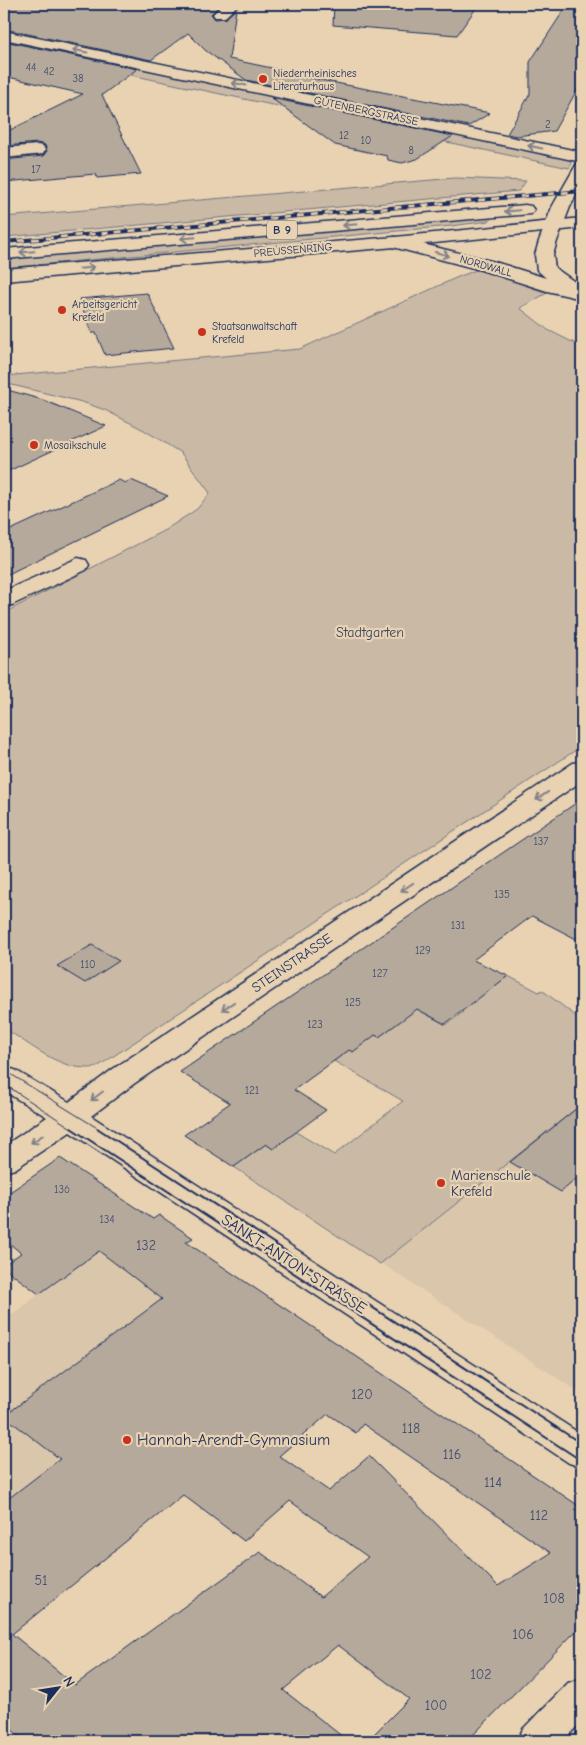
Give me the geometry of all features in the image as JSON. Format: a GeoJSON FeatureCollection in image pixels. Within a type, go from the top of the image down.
{"type":"FeatureCollection","features":[{"type":"Feature","properties":{"kind":"street"},"geometry":{"type":"LineString","coordinates":[[220,14],[232,4]]}},
{"type":"Feature","properties":{"kind":"street","name":"GUTENBERGSTRASSE"},"geometry":{"type":"LineString","coordinates":[[4,35],[581,166]]}},
{"type":"Feature","properties":{"kind":"street"},"geometry":{"type":"LineString","coordinates":[[4,51],[160,84]]}},
{"type":"Feature","properties":{"kind":"street"},"geometry":{"type":"LineString","coordinates":[[4,153],[37,150]]}},
{"type":"Feature","properties":{"kind":"street"},"geometry":{"type":"LineString","coordinates":[[560,169],[581,166]]}},
{"type":"Feature","properties":{"kind":"street","name":"NORDWALL"},"geometry":{"type":"LineString","coordinates":[[580,292],[546,270],[544,255],[561,207],[571,192],[581,166]]}},
{"type":"Feature","properties":{"kind":"street","name":"PREUSSENRING"},"geometry":{"type":"LineString","coordinates":[[4,254],[582,205]]}},
{"type":"Feature","properties":{"kind":"street","name":"PREUSSENRING"},"geometry":{"type":"LineString","coordinates":[[4,275],[395,242],[582,223]]}},
{"type":"Feature","properties":{"kind":"street","name":"NORDWALL"},"geometry":{"type":"LineString","coordinates":[[395,242],[488,266],[554,287],[580,292]]}},
{"type":"Feature","properties":{"kind":"street"},"geometry":{"type":"LineString","coordinates":[[4,600],[78,565]]}},
{"type":"Feature","properties":{"kind":"street","name":"STEINSTRASSE"},"geometry":{"type":"LineString","coordinates":[[4,1161],[70,1117],[139,1066],[582,769]]}},
{"type":"Feature","properties":{"kind":"street","name":"SANKT-ANTON-STRASSE"},"geometry":{"type":"LineString","coordinates":[[4,1077],[70,1117],[582,1453]]}},
{"type":"Feature","properties":{"kind":"street"},"geometry":{"type":"LineString","coordinates":[[537,1741],[582,1694]]}},
{"type":"Feature","properties":{"kind":"shaded area","name":"Marienschule Krefeld"},"geometry":{"type":"Polygon","coordinates":[[[582,1021],[582,1394],[281,1198],[403,1100],[582,1021]]]}},
{"type":"Feature","properties":{"kind":"shaded area","name":"Hannah-Arendt-Gymnasium"},"geometry":{"type":"Polygon","coordinates":[[[148,1216],[353,1354],[13,1634],[22,1642],[4,1657],[4,1320],[148,1216]]]}},
{"type":"Feature","properties":{"kind":"green space"},"geometry":{"type":"Polygon","coordinates":[[[4,40],[574,160],[569,168],[4,48],[4,40]]]}},
{"type":"Feature","properties":{"kind":"green space"},"geometry":{"type":"Polygon","coordinates":[[[455,178],[526,181],[519,191],[4,237],[4,217],[455,178]]]}},
{"type":"Feature","properties":{"kind":"green space"},"geometry":{"type":"Polygon","coordinates":[[[492,217],[489,221],[451,226],[4,268],[4,259],[323,230],[492,217]]]}},
{"type":"Feature","properties":{"kind":"green space","name":"Stadtgarten"},"geometry":{"type":"Polygon","coordinates":[[[479,269],[547,293],[520,308],[548,330],[582,347],[582,746],[97,1067],[72,1066],[48,1056],[4,1028],[4,613],[165,530],[197,509],[210,493],[181,453],[144,430],[105,410],[82,402],[4,383],[4,376],[300,349],[479,269]]]}},
{"type":"Feature","properties":{"kind":"green space"},"geometry":{"type":"Polygon","coordinates":[[[508,976],[539,992],[542,990],[582,1021],[582,1104],[380,1264],[234,1167],[266,1144],[273,1149],[296,1132],[334,1155],[403,1101],[334,1061],[349,1050],[353,1051],[375,1035],[379,1037],[403,1019],[395,997],[446,1025],[463,1012],[408,981],[474,979],[492,988],[508,976]]]}},
{"type":"Feature","properties":{"kind":"building"},"geometry":{"type":"Polygon","coordinates":[[[4,4],[221,4],[211,14],[215,19],[226,18],[236,9],[229,59],[295,73],[295,75],[490,113],[469,126],[246,80],[205,50],[188,33],[151,60],[4,29],[4,4]]]}},
{"type":"Feature","properties":{"kind":"building"},"geometry":{"type":"Polygon","coordinates":[[[334,4],[479,4],[457,35],[333,25],[334,4]]]}},
{"type":"Feature","properties":{"kind":"building"},"geometry":{"type":"Polygon","coordinates":[[[568,4],[582,4],[582,81],[554,131],[517,136],[507,134],[530,94],[530,62],[568,4]]]}},
{"type":"Feature","properties":{"kind":"building"},"geometry":{"type":"Polygon","coordinates":[[[4,41],[137,69],[102,95],[141,174],[97,178],[96,174],[4,182],[4,160],[43,156],[47,151],[45,145],[37,143],[4,146],[4,133],[83,94],[4,76],[4,41]]]}},
{"type":"Feature","properties":{"kind":"building"},"geometry":{"type":"Polygon","coordinates":[[[271,98],[453,136],[417,159],[402,163],[388,160],[387,156],[335,145],[271,98]]]}},
{"type":"Feature","properties":{"kind":"building"},"geometry":{"type":"Polygon","coordinates":[[[147,293],[174,348],[105,355],[96,333],[92,333],[79,299],[147,293]]]}},
{"type":"Feature","properties":{"kind":"building","name":"Mosaikschule"},"geometry":{"type":"Polygon","coordinates":[[[4,389],[43,400],[106,426],[4,473],[4,389]]]}},
{"type":"Feature","properties":{"kind":"building"},"geometry":{"type":"Polygon","coordinates":[[[119,480],[125,483],[131,480],[168,496],[4,576],[4,533],[119,480]]]}},
{"type":"Feature","properties":{"kind":"building"},"geometry":{"type":"Polygon","coordinates":[[[582,799],[582,942],[532,916],[473,960],[508,976],[445,1024],[417,1009],[379,1037],[375,1035],[353,1052],[349,1050],[294,1090],[326,1110],[273,1149],[266,1144],[234,1167],[184,1135],[230,1103],[180,1072],[582,799]]]}},
{"type":"Feature","properties":{"kind":"building"},"geometry":{"type":"Polygon","coordinates":[[[92,945],[119,961],[85,983],[57,966],[92,945]]]}},
{"type":"Feature","properties":{"kind":"building"},"geometry":{"type":"Polygon","coordinates":[[[582,1104],[582,1174],[561,1192],[510,1162],[582,1104]]]}},
{"type":"Feature","properties":{"kind":"building"},"geometry":{"type":"Polygon","coordinates":[[[60,1158],[153,1219],[159,1215],[193,1238],[186,1242],[582,1508],[582,1625],[467,1741],[367,1741],[409,1699],[338,1645],[283,1690],[348,1741],[25,1741],[4,1723],[4,1502],[60,1459],[4,1416],[162,1299],[99,1251],[39,1294],[4,1268],[4,1265],[21,1253],[4,1239],[4,1196],[60,1158]],[[328,1414],[279,1456],[329,1491],[369,1456],[498,1586],[551,1553],[363,1424],[356,1433],[328,1414]],[[183,1495],[12,1634],[75,1685],[260,1552],[321,1597],[368,1557],[290,1501],[244,1541],[183,1495]]]}},
{"type":"Feature","properties":{"kind":"tram line"},"geometry":{"type":"LineString","coordinates":[[4,1070],[99,1129]]}},
{"type":"Feature","properties":{"kind":"tram line"},"geometry":{"type":"LineString","coordinates":[[4,1084],[73,1129]]}},
{"type":"Feature","properties":{"kind":"tram line"},"geometry":{"type":"LineString","coordinates":[[71,1128],[582,1461]]}},
{"type":"Feature","properties":{"kind":"tram line"},"geometry":{"type":"LineString","coordinates":[[97,1128],[582,1444]]}},
{"type":"Feature","properties":{"kind":"railway"},"geometry":{"type":"LineString","coordinates":[[4,242],[582,191]]}},
{"type":"Feature","properties":{"kind":"place","name":"Niederrheinisches Literaturhaus"},"geometry":{"type":"Point","coordinates":[263,79]}},
{"type":"Feature","properties":{"kind":"place","name":"Arbeitsgericht Krefeld"},"geometry":{"type":"Point","coordinates":[62,310]}},
{"type":"Feature","properties":{"kind":"place","name":"Staatsanwaltschaft Krefeld"},"geometry":{"type":"Point","coordinates":[202,332]}},
{"type":"Feature","properties":{"kind":"place","name":"Mosaikschule"},"geometry":{"type":"Point","coordinates":[34,445]}},
{"type":"Feature","properties":{"kind":"place","name":"Marienschule Krefeld"},"geometry":{"type":"Point","coordinates":[441,1183]}},
{"type":"Feature","properties":{"kind":"place","name":"Hannah-Arendt-Gymnasium"},"geometry":{"type":"Point","coordinates":[127,1440]}}]}
